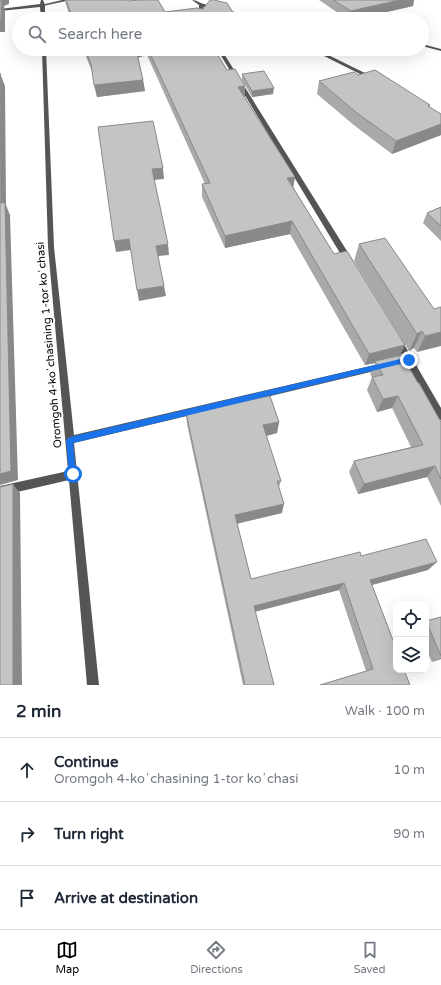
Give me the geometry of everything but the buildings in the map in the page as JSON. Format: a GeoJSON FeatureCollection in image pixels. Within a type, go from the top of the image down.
{"type":"FeatureCollection","features":[{"type":"Feature","properties":{"kind":"street"},"geometry":{"type":"LineString","coordinates":[[0,10],[43,2],[69,0]]}},
{"type":"Feature","properties":{"kind":"street"},"geometry":{"type":"LineString","coordinates":[[194,0],[200,5],[230,12]]}},
{"type":"Feature","properties":{"kind":"street"},"geometry":{"type":"LineString","coordinates":[[200,5],[200,12]]}},
{"type":"Feature","properties":{"kind":"street"},"geometry":{"type":"LineString","coordinates":[[429,47],[441,50]]}},
{"type":"Feature","properties":{"kind":"street","name":"Oromgoh 4-koʻchasining 1-tor koʻchasi"},"geometry":{"type":"LineString","coordinates":[[44,56],[51,246],[93,685]]}},
{"type":"Feature","properties":{"kind":"street"},"geometry":{"type":"LineString","coordinates":[[223,56],[351,265]]}},
{"type":"Feature","properties":{"kind":"street"},"geometry":{"type":"LineString","coordinates":[[326,56],[379,82]]}},
{"type":"Feature","properties":{"kind":"street"},"geometry":{"type":"LineString","coordinates":[[393,333],[402,362],[441,416]]}},
{"type":"Feature","properties":{"kind":"street"},"geometry":{"type":"LineString","coordinates":[[70,440],[402,362]]}},
{"type":"Feature","properties":{"kind":"street"},"geometry":{"type":"LineString","coordinates":[[0,491],[73,474]]}},
{"type":"Feature","properties":{"kind":"route"},"geometry":{"type":"LineString","coordinates":[[73,474],[70,440],[409,360]]}}]}
